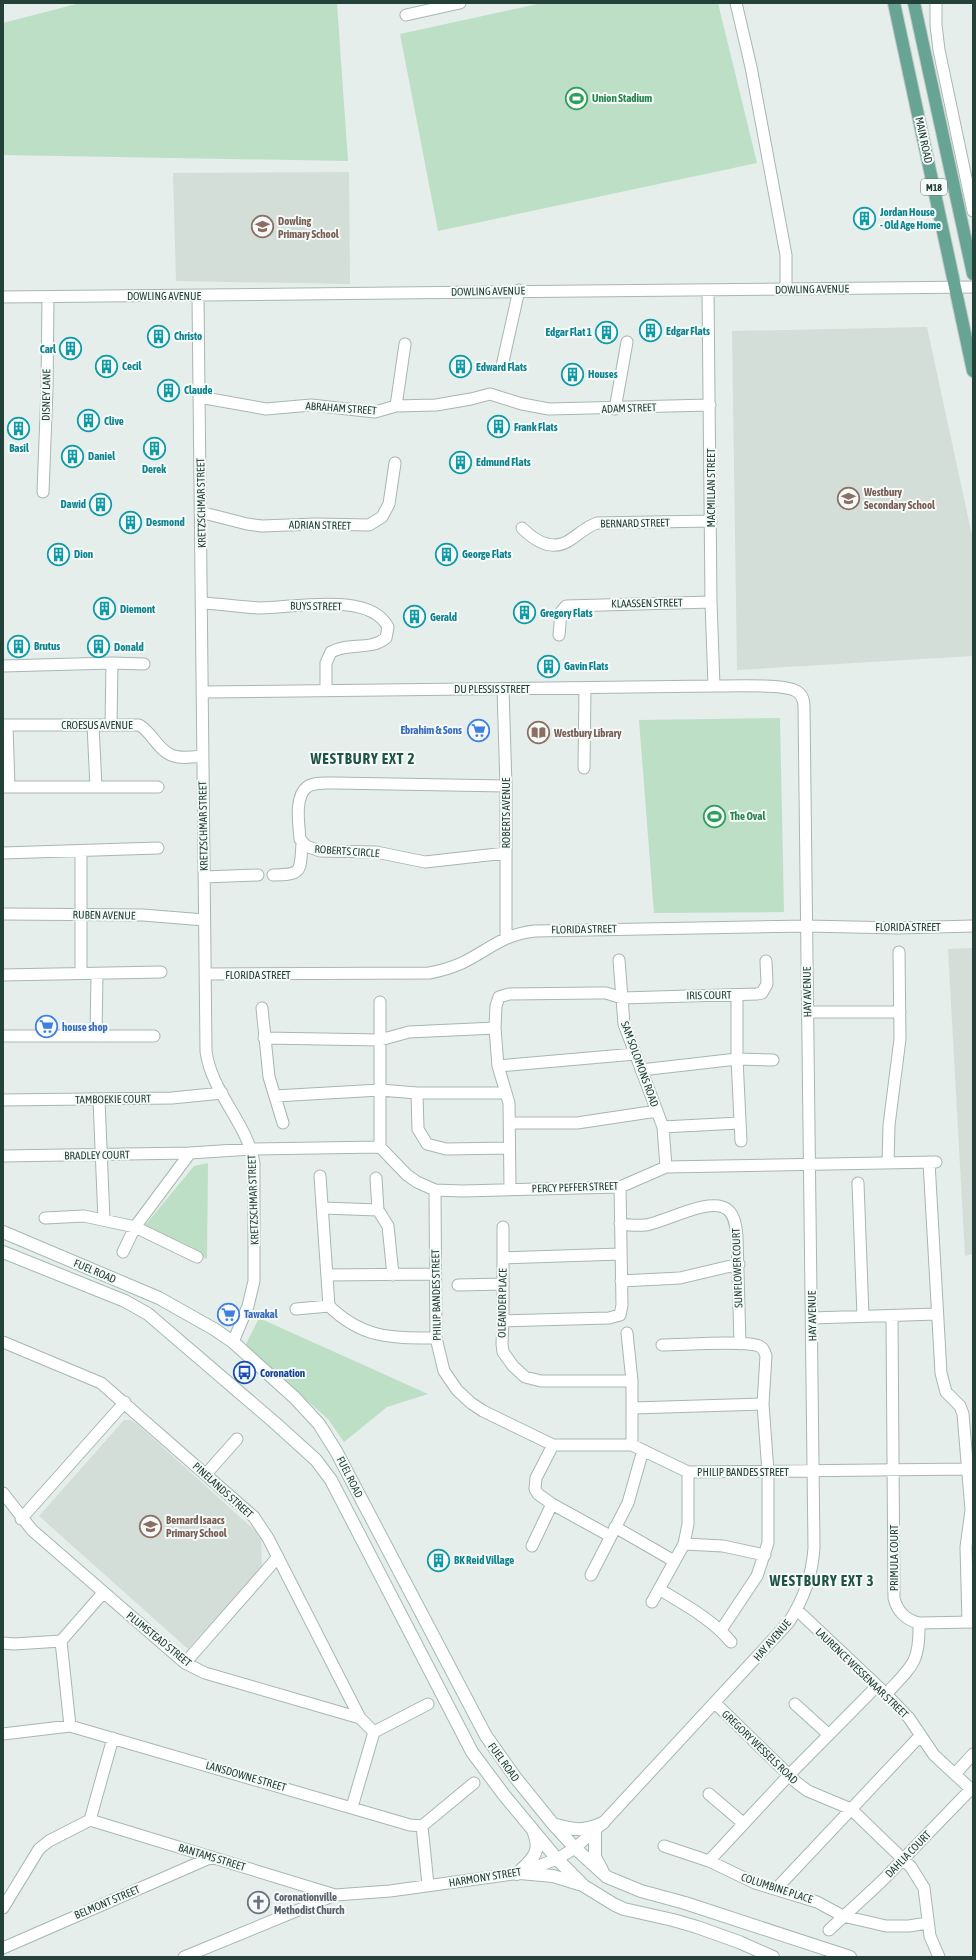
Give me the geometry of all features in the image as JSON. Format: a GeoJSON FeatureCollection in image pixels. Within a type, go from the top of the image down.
{"type":"FeatureCollection","features":[{"type":"Feature","properties":{"kind":"main road","name":"MAIN ROAD"},"geometry":{"type":"LineString","coordinates":[[894,3],[973,371]]}},
{"type":"Feature","properties":{"kind":"main road","name":"MAIN ROAD"},"geometry":{"type":"LineString","coordinates":[[914,3],[973,274]]}},
{"type":"Feature","properties":{"kind":"main road","name":"FUEL ROAD"},"geometry":{"type":"LineString","coordinates":[[3,1232],[164,1300],[193,1316],[233,1342],[295,1398],[315,1419],[327,1436],[476,1720],[498,1755],[553,1824],[575,1848]]}},
{"type":"Feature","properties":{"kind":"main road","name":"FUEL ROAD"},"geometry":{"type":"LineString","coordinates":[[3,1252],[125,1301],[148,1314],[316,1460],[337,1491],[472,1752],[486,1773],[557,1859]]}},
{"type":"Feature","properties":{"kind":"main road"},"geometry":{"type":"LineString","coordinates":[[553,1824],[566,1828],[583,1830],[599,1826],[595,1857],[607,1877]]}},
{"type":"Feature","properties":{"kind":"main road"},"geometry":{"type":"LineString","coordinates":[[519,1873],[537,1851],[537,1841],[533,1830]]}},
{"type":"Feature","properties":{"kind":"main road"},"geometry":{"type":"LineString","coordinates":[[575,1848],[607,1877],[641,1891],[685,1903],[850,1957]]}},
{"type":"Feature","properties":{"kind":"main road"},"geometry":{"type":"LineString","coordinates":[[557,1859],[584,1886],[605,1900],[624,1909],[697,1927],[739,1942],[773,1957]]}},
{"type":"Feature","properties":{"kind":"main road"},"geometry":{"type":"LineString","coordinates":[[519,1873],[553,1876],[584,1886]]}},
{"type":"Feature","properties":{"kind":"street"},"geometry":{"type":"LineString","coordinates":[[406,15],[460,3]]}},
{"type":"Feature","properties":{"kind":"street"},"geometry":{"type":"LineString","coordinates":[[736,3],[751,67],[786,255],[786,289]]}},
{"type":"Feature","properties":{"kind":"street"},"geometry":{"type":"LineString","coordinates":[[936,3],[936,25],[939,50],[973,210]]}},
{"type":"Feature","properties":{"kind":"street","name":"DOWLING AVENUE"},"geometry":{"type":"LineString","coordinates":[[3,297],[198,296],[519,290],[708,290],[973,287]]}},
{"type":"Feature","properties":{"kind":"street"},"geometry":{"type":"LineString","coordinates":[[502,366],[519,290]]}},
{"type":"Feature","properties":{"kind":"street","name":"MACMILLAN STREET"},"geometry":{"type":"LineString","coordinates":[[708,290],[711,602],[714,686]]}},
{"type":"Feature","properties":{"kind":"street","name":"KRETZSCHMAR STREET"},"geometry":{"type":"LineString","coordinates":[[198,296],[203,692],[202,756],[207,1061],[222,1094],[251,1148],[254,1174],[254,1282],[248,1306],[233,1342]]}},
{"type":"Feature","properties":{"kind":"street","name":"DISNEY LANE"},"geometry":{"type":"LineString","coordinates":[[43,492],[47,389],[48,297]]}},
{"type":"Feature","properties":{"kind":"street"},"geometry":{"type":"LineString","coordinates":[[615,409],[627,342]]}},
{"type":"Feature","properties":{"kind":"street"},"geometry":{"type":"LineString","coordinates":[[396,406],[405,344]]}},
{"type":"Feature","properties":{"kind":"street","name":"ABRAHAM STREET"},"geometry":{"type":"LineString","coordinates":[[199,397],[266,409],[311,405],[374,412],[396,406],[442,404],[490,394],[522,404],[549,409]]}},
{"type":"Feature","properties":{"kind":"street","name":"ADAM STREET"},"geometry":{"type":"LineString","coordinates":[[549,409],[615,409],[710,405]]}},
{"type":"Feature","properties":{"kind":"street","name":"ADRIAN STREET"},"geometry":{"type":"LineString","coordinates":[[200,512],[247,524],[262,526],[315,524],[369,525],[382,518],[389,504],[395,463]]}},
{"type":"Feature","properties":{"kind":"street","name":"BERNARD STREET"},"geometry":{"type":"LineString","coordinates":[[522,528],[541,543],[556,545],[570,540],[588,526],[597,523],[711,522]]}},
{"type":"Feature","properties":{"kind":"street","name":"KLAASSEN STREET"},"geometry":{"type":"LineString","coordinates":[[559,635],[561,612],[566,606],[711,602]]}},
{"type":"Feature","properties":{"kind":"street","name":"BUYS STREET"},"geometry":{"type":"LineString","coordinates":[[202,603],[260,608],[326,604],[358,608],[380,616],[388,628],[386,638],[380,643],[343,648],[331,652],[326,663],[326,690]]}},
{"type":"Feature","properties":{"kind":"street"},"geometry":{"type":"LineString","coordinates":[[111,724],[112,663]]}},
{"type":"Feature","properties":{"kind":"street"},"geometry":{"type":"LineString","coordinates":[[3,666],[112,663],[144,664]]}},
{"type":"Feature","properties":{"kind":"street","name":"DU PLESSIS STREET"},"geometry":{"type":"LineString","coordinates":[[203,692],[714,686],[781,687]]}},
{"type":"Feature","properties":{"kind":"street","name":"HAY AVENUE"},"geometry":{"type":"LineString","coordinates":[[557,1859],[575,1848],[599,1826],[780,1633],[797,1610],[809,1582],[813,1562],[812,1318],[804,701],[802,696],[794,689],[781,687]]}},
{"type":"Feature","properties":{"kind":"street"},"geometry":{"type":"LineString","coordinates":[[584,688],[584,768]]}},
{"type":"Feature","properties":{"kind":"street","name":"ROBERTS AVENUE"},"geometry":{"type":"LineString","coordinates":[[503,689],[506,786],[506,937]]}},
{"type":"Feature","properties":{"kind":"street","name":"CROESUS AVENUE"},"geometry":{"type":"LineString","coordinates":[[5,726],[111,724],[139,725],[145,728],[170,755],[176,757],[202,756]]}},
{"type":"Feature","properties":{"kind":"street"},"geometry":{"type":"LineString","coordinates":[[93,725],[96,788]]}},
{"type":"Feature","properties":{"kind":"street"},"geometry":{"type":"LineString","coordinates":[[5,726],[6,787],[158,787]]}},
{"type":"Feature","properties":{"kind":"street","name":"ROBERTS CIRCLE"},"geometry":{"type":"LineString","coordinates":[[506,786],[335,783],[307,787],[302,792],[299,803],[300,839],[302,844],[320,851],[376,852],[425,862],[506,852]]}},
{"type":"Feature","properties":{"kind":"street"},"geometry":{"type":"LineString","coordinates":[[273,875],[292,875],[298,872],[302,844]]}},
{"type":"Feature","properties":{"kind":"street"},"geometry":{"type":"LineString","coordinates":[[3,853],[158,848]]}},
{"type":"Feature","properties":{"kind":"street"},"geometry":{"type":"LineString","coordinates":[[81,851],[81,974]]}},
{"type":"Feature","properties":{"kind":"street"},"geometry":{"type":"LineString","coordinates":[[204,877],[258,875]]}},
{"type":"Feature","properties":{"kind":"street","name":"RUBEN AVENUE"},"geometry":{"type":"LineString","coordinates":[[3,914],[143,915],[204,920]]}},
{"type":"Feature","properties":{"kind":"street","name":"FLORIDA STREET"},"geometry":{"type":"LineString","coordinates":[[205,974],[429,973],[445,970],[462,963],[506,937],[535,931],[806,926],[898,928],[973,926]]}},
{"type":"Feature","properties":{"kind":"street"},"geometry":{"type":"LineString","coordinates":[[888,1163],[888,1140],[898,1056],[900,1012],[899,952]]}},
{"type":"Feature","properties":{"kind":"street","name":"SAM SOLOMONS ROAD"},"geometry":{"type":"LineString","coordinates":[[619,960],[624,1024],[663,1127],[666,1167]]}},
{"type":"Feature","properties":{"kind":"street","name":"IRIS COURT"},"geometry":{"type":"LineString","coordinates":[[510,1188],[509,1103],[498,1066],[495,1028],[497,1000],[499,997],[504,994],[606,993],[622,998],[762,993],[767,984],[766,961]]}},
{"type":"Feature","properties":{"kind":"street"},"geometry":{"type":"LineString","coordinates":[[3,974],[161,972]]}},
{"type":"Feature","properties":{"kind":"street"},"geometry":{"type":"LineString","coordinates":[[96,1035],[97,974]]}},
{"type":"Feature","properties":{"kind":"street"},"geometry":{"type":"LineString","coordinates":[[737,995],[737,1059],[741,1141]]}},
{"type":"Feature","properties":{"kind":"street"},"geometry":{"type":"LineString","coordinates":[[251,1148],[380,1147],[380,1002]]}},
{"type":"Feature","properties":{"kind":"street"},"geometry":{"type":"LineString","coordinates":[[262,1008],[269,1077],[284,1123]]}},
{"type":"Feature","properties":{"kind":"street"},"geometry":{"type":"LineString","coordinates":[[808,1012],[900,1012]]}},
{"type":"Feature","properties":{"kind":"street"},"geometry":{"type":"LineString","coordinates":[[264,1038],[380,1040],[410,1032],[495,1028]]}},
{"type":"Feature","properties":{"kind":"street"},"geometry":{"type":"LineString","coordinates":[[3,1036],[154,1036]]}},
{"type":"Feature","properties":{"kind":"street"},"geometry":{"type":"LineString","coordinates":[[498,1066],[635,1054]]}},
{"type":"Feature","properties":{"kind":"street"},"geometry":{"type":"LineString","coordinates":[[641,1070],[737,1059],[773,1060]]}},
{"type":"Feature","properties":{"kind":"street"},"geometry":{"type":"LineString","coordinates":[[275,1096],[380,1090],[417,1093],[506,1093]]}},
{"type":"Feature","properties":{"kind":"street"},"geometry":{"type":"LineString","coordinates":[[417,1093],[418,1129],[427,1144],[446,1149],[509,1148]]}},
{"type":"Feature","properties":{"kind":"street","name":"TAMBOEKIE COURT"},"geometry":{"type":"LineString","coordinates":[[3,1100],[172,1098],[222,1094]]}},
{"type":"Feature","properties":{"kind":"street"},"geometry":{"type":"LineString","coordinates":[[99,1100],[104,1220]]}},
{"type":"Feature","properties":{"kind":"street"},"geometry":{"type":"LineString","coordinates":[[510,1123],[577,1123],[657,1111]]}},
{"type":"Feature","properties":{"kind":"street"},"geometry":{"type":"LineString","coordinates":[[663,1127],[739,1123]]}},
{"type":"Feature","properties":{"kind":"street","name":"PERCY PEFFER STREET"},"geometry":{"type":"LineString","coordinates":[[380,1147],[407,1175],[435,1190],[620,1187],[666,1167],[933,1162],[937,1314]]}},
{"type":"Feature","properties":{"kind":"street","name":"BRADLEY COURT"},"geometry":{"type":"LineString","coordinates":[[3,1156],[102,1156],[190,1153],[251,1148]]}},
{"type":"Feature","properties":{"kind":"street"},"geometry":{"type":"LineString","coordinates":[[123,1252],[135,1227],[190,1153]]}},
{"type":"Feature","properties":{"kind":"street"},"geometry":{"type":"LineString","coordinates":[[320,1176],[324,1208],[329,1306],[340,1317],[352,1324],[381,1336],[392,1338],[436,1338]]}},
{"type":"Feature","properties":{"kind":"street"},"geometry":{"type":"LineString","coordinates":[[376,1178],[378,1210],[388,1226],[393,1274]]}},
{"type":"Feature","properties":{"kind":"street"},"geometry":{"type":"LineString","coordinates":[[858,1183],[863,1316]]}},
{"type":"Feature","properties":{"kind":"street"},"geometry":{"type":"LineString","coordinates":[[503,1321],[609,1318],[620,1315],[622,1305],[620,1187]]}},
{"type":"Feature","properties":{"kind":"street","name":"PHILIP BANDES STREET"},"geometry":{"type":"LineString","coordinates":[[435,1190],[436,1338],[444,1371],[457,1390],[471,1403],[483,1411],[553,1445],[632,1445],[688,1472],[813,1472],[968,1469]]}},
{"type":"Feature","properties":{"kind":"street","name":"SUNFLOWER COURT"},"geometry":{"type":"LineString","coordinates":[[620,1224],[646,1225],[685,1211],[702,1207],[723,1207],[728,1210],[734,1220],[739,1264],[740,1344]]}},
{"type":"Feature","properties":{"kind":"street"},"geometry":{"type":"LineString","coordinates":[[324,1208],[378,1210]]}},
{"type":"Feature","properties":{"kind":"street"},"geometry":{"type":"LineString","coordinates":[[45,1218],[84,1216],[135,1227],[197,1257]]}},
{"type":"Feature","properties":{"kind":"street","name":"OLEANDER PLACE"},"geometry":{"type":"LineString","coordinates":[[503,1227],[502,1344],[503,1352],[508,1360],[525,1377],[541,1381],[632,1381]]}},
{"type":"Feature","properties":{"kind":"street"},"geometry":{"type":"LineString","coordinates":[[503,1258],[620,1254]]}},
{"type":"Feature","properties":{"kind":"street"},"geometry":{"type":"LineString","coordinates":[[621,1282],[680,1278],[739,1264]]}},
{"type":"Feature","properties":{"kind":"street"},"geometry":{"type":"LineString","coordinates":[[327,1275],[435,1274]]}},
{"type":"Feature","properties":{"kind":"street"},"geometry":{"type":"LineString","coordinates":[[458,1285],[503,1284]]}},
{"type":"Feature","properties":{"kind":"street"},"geometry":{"type":"LineString","coordinates":[[296,1309],[329,1306]]}},
{"type":"Feature","properties":{"kind":"street"},"geometry":{"type":"LineString","coordinates":[[812,1318],[863,1316],[892,1317],[937,1314],[942,1381],[946,1392],[960,1406],[963,1414],[971,1510],[966,1547],[971,1622],[919,1623],[919,1647],[915,1659],[904,1676],[886,1694]]}},
{"type":"Feature","properties":{"kind":"street","name":"PRIMULA COURT"},"geometry":{"type":"LineString","coordinates":[[892,1317],[894,1598],[898,1609],[906,1619],[919,1623]]}},
{"type":"Feature","properties":{"kind":"street"},"geometry":{"type":"LineString","coordinates":[[627,1333],[632,1381],[632,1445]]}},
{"type":"Feature","properties":{"kind":"street","name":"PINELANDS STREET"},"geometry":{"type":"LineString","coordinates":[[3,1342],[89,1376],[101,1383],[125,1402],[254,1517],[278,1557],[360,1718]]}},
{"type":"Feature","properties":{"kind":"street"},"geometry":{"type":"LineString","coordinates":[[662,1346],[740,1344],[758,1346],[765,1351],[767,1369],[763,1404],[768,1472],[768,1543],[765,1555],[751,1586],[721,1630]]}},
{"type":"Feature","properties":{"kind":"street"},"geometry":{"type":"LineString","coordinates":[[21,1519],[125,1402]]}},
{"type":"Feature","properties":{"kind":"street"},"geometry":{"type":"LineString","coordinates":[[633,1408],[763,1404]]}},
{"type":"Feature","properties":{"kind":"street"},"geometry":{"type":"LineString","coordinates":[[206,1474],[237,1439]]}},
{"type":"Feature","properties":{"kind":"street"},"geometry":{"type":"LineString","coordinates":[[553,1445],[536,1478],[535,1484],[538,1494],[552,1504],[613,1531],[674,1561]]}},
{"type":"Feature","properties":{"kind":"street"},"geometry":{"type":"LineString","coordinates":[[591,1575],[632,1492],[643,1450]]}},
{"type":"Feature","properties":{"kind":"street"},"geometry":{"type":"LineString","coordinates":[[652,1602],[684,1544],[688,1524],[688,1472]]}},
{"type":"Feature","properties":{"kind":"street","name":"PLUMSTEAD STREET"},"geometry":{"type":"LineString","coordinates":[[3,1493],[21,1519],[103,1593],[185,1663],[205,1673],[360,1718],[374,1732]]}},
{"type":"Feature","properties":{"kind":"street"},"geometry":{"type":"LineString","coordinates":[[532,1546],[552,1504]]}},
{"type":"Feature","properties":{"kind":"street"},"geometry":{"type":"LineString","coordinates":[[684,1544],[723,1546],[765,1555]]}},
{"type":"Feature","properties":{"kind":"street"},"geometry":{"type":"LineString","coordinates":[[185,1663],[278,1557]]}},
{"type":"Feature","properties":{"kind":"street"},"geometry":{"type":"LineString","coordinates":[[659,1589],[721,1630],[731,1642]]}},
{"type":"Feature","properties":{"kind":"street"},"geometry":{"type":"LineString","coordinates":[[3,1643],[14,1644],[61,1641],[103,1593]]}},
{"type":"Feature","properties":{"kind":"street","name":"LAURENCE WESSENAAR STREET"},"geometry":{"type":"LineString","coordinates":[[797,1610],[886,1694],[909,1718],[934,1755],[972,1790]]}},
{"type":"Feature","properties":{"kind":"street"},"geometry":{"type":"LineString","coordinates":[[3,1734],[70,1726],[61,1641]]}},
{"type":"Feature","properties":{"kind":"street"},"geometry":{"type":"LineString","coordinates":[[709,1861],[828,1734],[877,1686]]}},
{"type":"Feature","properties":{"kind":"street","name":"GREGORY WESSELS ROAD"},"geometry":{"type":"LineString","coordinates":[[715,1703],[789,1775],[808,1790],[851,1810],[904,1859],[917,1874],[924,1888],[926,1894],[927,1923],[938,1957]]}},
{"type":"Feature","properties":{"kind":"street"},"geometry":{"type":"LineString","coordinates":[[352,1807],[374,1732],[428,1704]]}},
{"type":"Feature","properties":{"kind":"street"},"geometry":{"type":"LineString","coordinates":[[795,1704],[828,1734]]}},
{"type":"Feature","properties":{"kind":"street","name":"LANSDOWNE STREET"},"geometry":{"type":"LineString","coordinates":[[70,1726],[410,1825],[422,1826]]}},
{"type":"Feature","properties":{"kind":"street"},"geometry":{"type":"LineString","coordinates":[[776,1889],[920,1736]]}},
{"type":"Feature","properties":{"kind":"street"},"geometry":{"type":"LineString","coordinates":[[3,1908],[39,1849],[49,1841],[90,1820],[113,1738]]}},
{"type":"Feature","properties":{"kind":"street"},"geometry":{"type":"LineString","coordinates":[[955,1774],[973,1754]]}},
{"type":"Feature","properties":{"kind":"street"},"geometry":{"type":"LineString","coordinates":[[428,1885],[422,1826],[474,1783]]}},
{"type":"Feature","properties":{"kind":"street","name":"DAHLIA COURT"},"geometry":{"type":"LineString","coordinates":[[843,1916],[904,1859],[972,1790]]}},
{"type":"Feature","properties":{"kind":"street"},"geometry":{"type":"LineString","coordinates":[[709,1794],[743,1823]]}},
{"type":"Feature","properties":{"kind":"street","name":"BANTAMS STREET"},"geometry":{"type":"LineString","coordinates":[[90,1820],[335,1895]]}},
{"type":"Feature","properties":{"kind":"street","name":"COLUMBINE PLACE"},"geometry":{"type":"LineString","coordinates":[[664,1846],[709,1861],[746,1879],[817,1902],[843,1916],[886,1926],[909,1926],[927,1923]]}},
{"type":"Feature","properties":{"kind":"street","name":"BELMONT STREET"},"geometry":{"type":"LineString","coordinates":[[3,1948],[212,1857]]}},
{"type":"Feature","properties":{"kind":"street","name":"HARMONY STREET"},"geometry":{"type":"LineString","coordinates":[[184,1957],[335,1895],[390,1891],[519,1873],[557,1859]]}},
{"type":"Feature","properties":{"kind":"street"},"geometry":{"type":"LineString","coordinates":[[829,1930],[843,1916]]}},
{"type":"Feature","properties":{"kind":"shaded area","name":"Dowling Primary School"},"geometry":{"type":"Polygon","coordinates":[[[349,172],[350,284],[176,281],[173,173],[349,172]]]}},
{"type":"Feature","properties":{"kind":"shaded area","name":"Westbury Secondary School"},"geometry":{"type":"Polygon","coordinates":[[[927,327],[973,540],[973,656],[737,670],[732,331],[927,327]]]}},
{"type":"Feature","properties":{"kind":"shaded area"},"geometry":{"type":"Polygon","coordinates":[[[973,948],[973,1254],[965,1256],[948,949],[973,948]]]}},
{"type":"Feature","properties":{"kind":"shaded area","name":"Bernard Isaacs Primary School"},"geometry":{"type":"Polygon","coordinates":[[[124,1420],[131,1420],[137,1424],[261,1536],[262,1567],[188,1649],[39,1516],[124,1420]]]}},
{"type":"Feature","properties":{"kind":"green space"},"geometry":{"type":"Polygon","coordinates":[[[80,3],[337,3],[348,161],[3,155],[3,23],[80,3]]]}},
{"type":"Feature","properties":{"kind":"green space","name":"Union Stadium"},"geometry":{"type":"Polygon","coordinates":[[[542,3],[718,3],[757,163],[438,231],[400,34],[542,3]]]}},
{"type":"Feature","properties":{"kind":"green space","name":"The Oval"},"geometry":{"type":"Polygon","coordinates":[[[780,718],[784,912],[654,913],[639,720],[780,718]]]}},
{"type":"Feature","properties":{"kind":"green space"},"geometry":{"type":"Polygon","coordinates":[[[208,1163],[207,1259],[142,1229],[194,1166],[208,1163]]]}},
{"type":"Feature","properties":{"kind":"green space"},"geometry":{"type":"Polygon","coordinates":[[[259,1318],[428,1394],[387,1407],[344,1442],[328,1419],[245,1346],[259,1318]]]}},
{"type":"Feature","properties":{"kind":"place","name":"Union Stadium"},"geometry":{"type":"Point","coordinates":[577,98]}},
{"type":"Feature","properties":{"kind":"place","name":"Jordan House - Old Age Home"},"geometry":{"type":"Point","coordinates":[865,218]}},
{"type":"Feature","properties":{"kind":"place","name":"Dowling Primary School"},"geometry":{"type":"Point","coordinates":[262,227]}},
{"type":"Feature","properties":{"kind":"place","name":"Edgar Flats"},"geometry":{"type":"Point","coordinates":[650,331]}},
{"type":"Feature","properties":{"kind":"place","name":"Edgar Flat 1"},"geometry":{"type":"Point","coordinates":[607,332]}},
{"type":"Feature","properties":{"kind":"place","name":"Christo"},"geometry":{"type":"Point","coordinates":[159,336]}},
{"type":"Feature","properties":{"kind":"place","name":"Carl"},"geometry":{"type":"Point","coordinates":[71,349]}},
{"type":"Feature","properties":{"kind":"place","name":"Cecil"},"geometry":{"type":"Point","coordinates":[106,366]}},
{"type":"Feature","properties":{"kind":"place","name":"Edward Flats"},"geometry":{"type":"Point","coordinates":[461,367]}},
{"type":"Feature","properties":{"kind":"place","name":"Houses"},"geometry":{"type":"Point","coordinates":[573,374]}},
{"type":"Feature","properties":{"kind":"place","name":"Claude"},"geometry":{"type":"Point","coordinates":[168,390]}},
{"type":"Feature","properties":{"kind":"place","name":"Clive"},"geometry":{"type":"Point","coordinates":[89,421]}},
{"type":"Feature","properties":{"kind":"place","name":"Frank Flats"},"geometry":{"type":"Point","coordinates":[499,427]}},
{"type":"Feature","properties":{"kind":"place","name":"Basil"},"geometry":{"type":"Point","coordinates":[19,428]}},
{"type":"Feature","properties":{"kind":"place","name":"Derek"},"geometry":{"type":"Point","coordinates":[154,449]}},
{"type":"Feature","properties":{"kind":"place","name":"Daniel"},"geometry":{"type":"Point","coordinates":[73,456]}},
{"type":"Feature","properties":{"kind":"place","name":"Edmund Flats"},"geometry":{"type":"Point","coordinates":[460,462]}},
{"type":"Feature","properties":{"kind":"place","name":"Westbury Secondary School"},"geometry":{"type":"Point","coordinates":[849,498]}},
{"type":"Feature","properties":{"kind":"place","name":"Dawid"},"geometry":{"type":"Point","coordinates":[101,504]}},
{"type":"Feature","properties":{"kind":"place","name":"Desmond"},"geometry":{"type":"Point","coordinates":[131,522]}},
{"type":"Feature","properties":{"kind":"place","name":"Dion"},"geometry":{"type":"Point","coordinates":[58,554]}},
{"type":"Feature","properties":{"kind":"place","name":"George Flats"},"geometry":{"type":"Point","coordinates":[447,554]}},
{"type":"Feature","properties":{"kind":"place","name":"Diemont"},"geometry":{"type":"Point","coordinates":[105,609]}},
{"type":"Feature","properties":{"kind":"place","name":"Gregory Flats"},"geometry":{"type":"Point","coordinates":[524,613]}},
{"type":"Feature","properties":{"kind":"place","name":"Gerald"},"geometry":{"type":"Point","coordinates":[415,617]}},
{"type":"Feature","properties":{"kind":"place","name":"Brutus"},"geometry":{"type":"Point","coordinates":[19,646]}},
{"type":"Feature","properties":{"kind":"place","name":"Donald"},"geometry":{"type":"Point","coordinates":[99,647]}},
{"type":"Feature","properties":{"kind":"place","name":"Gavin Flats"},"geometry":{"type":"Point","coordinates":[548,666]}},
{"type":"Feature","properties":{"kind":"place","name":"Ebrahim & Sons"},"geometry":{"type":"Point","coordinates":[478,730]}},
{"type":"Feature","properties":{"kind":"place","name":"Westbury Library"},"geometry":{"type":"Point","coordinates":[539,733]}},
{"type":"Feature","properties":{"kind":"place","name":"The Oval"},"geometry":{"type":"Point","coordinates":[714,816]}},
{"type":"Feature","properties":{"kind":"place","name":"house shop"},"geometry":{"type":"Point","coordinates":[47,1027]}},
{"type":"Feature","properties":{"kind":"place","name":"Tawakal"},"geometry":{"type":"Point","coordinates":[228,1314]}},
{"type":"Feature","properties":{"kind":"place","name":"Coronation"},"geometry":{"type":"Point","coordinates":[245,1373]}},
{"type":"Feature","properties":{"kind":"place","name":"Bernard Isaacs Primary School"},"geometry":{"type":"Point","coordinates":[150,1526]}},
{"type":"Feature","properties":{"kind":"place","name":"BK Reid Village"},"geometry":{"type":"Point","coordinates":[438,1560]}},
{"type":"Feature","properties":{"kind":"place","name":"Coronationville Methodist Church"},"geometry":{"type":"Point","coordinates":[259,1903]}},
{"type":"Feature","properties":{"kind":"district","name":"WESTBURY EXT 2"},"geometry":{"type":"Point","coordinates":[363,758]}},
{"type":"Feature","properties":{"kind":"district","name":"WESTBURY EXT 3"},"geometry":{"type":"Point","coordinates":[822,1580]}}]}
